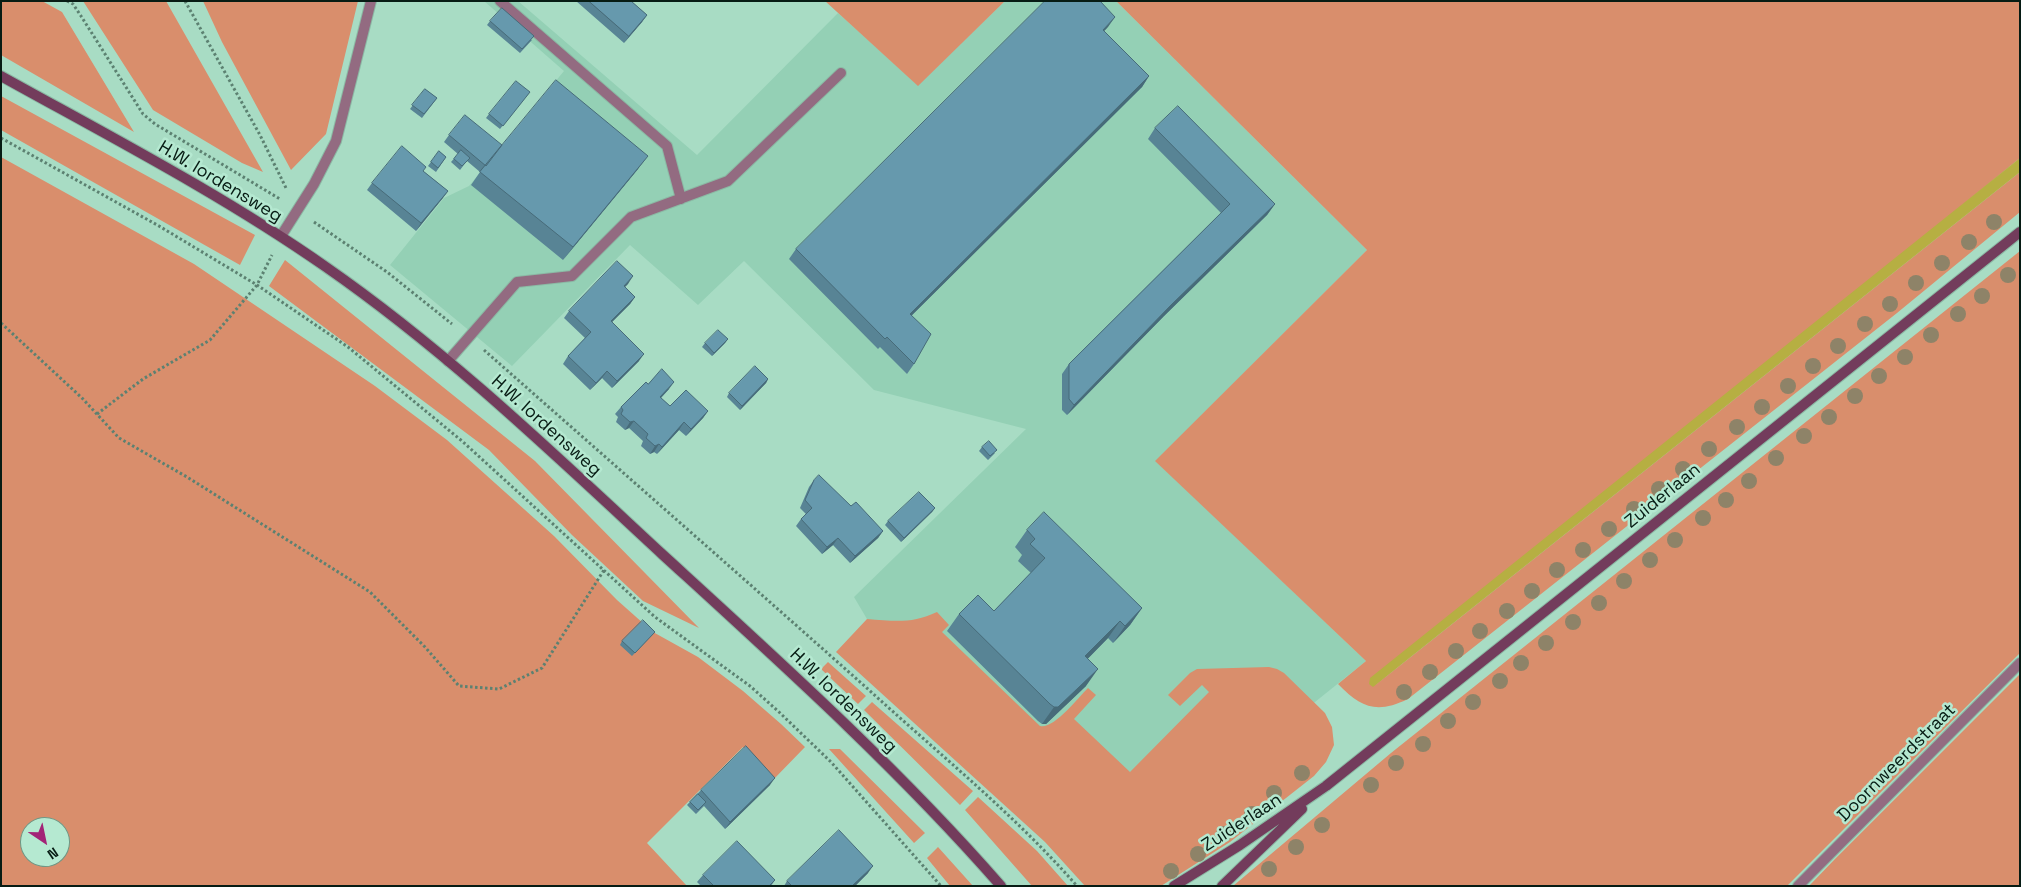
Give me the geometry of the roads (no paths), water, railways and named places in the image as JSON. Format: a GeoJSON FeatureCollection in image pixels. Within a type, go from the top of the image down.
{"type":"FeatureCollection","features":[{"type":"Feature","properties":{"kind":"main road","name":"H.W. Iordensweg"},"geometry":{"type":"LineString","coordinates":[[1,76],[185,179],[280,236],[375,303],[448,361],[552,452],[769,653],[910,787],[1001,886]]}},
{"type":"Feature","properties":{"kind":"main road","name":"Zuiderlaan"},"geometry":{"type":"LineString","coordinates":[[1174,886],[1240,845],[1326,786],[2020,232]]}},
{"type":"Feature","properties":{"kind":"main road","name":"Zuiderlaan"},"geometry":{"type":"LineString","coordinates":[[1222,886],[1326,786]]}},
{"type":"Feature","properties":{"kind":"street"},"geometry":{"type":"LineString","coordinates":[[280,236],[326,163],[336,142],[370,1]]}},
{"type":"Feature","properties":{"kind":"street"},"geometry":{"type":"LineString","coordinates":[[500,1],[667,146],[680,199]]}},
{"type":"Feature","properties":{"kind":"street"},"geometry":{"type":"LineString","coordinates":[[448,361],[517,282],[572,276],[631,217],[728,181],[841,73]]}},
{"type":"Feature","properties":{"kind":"street","name":"Doornweerdstraat"},"geometry":{"type":"LineString","coordinates":[[1798,886],[2020,663]]}}]}
